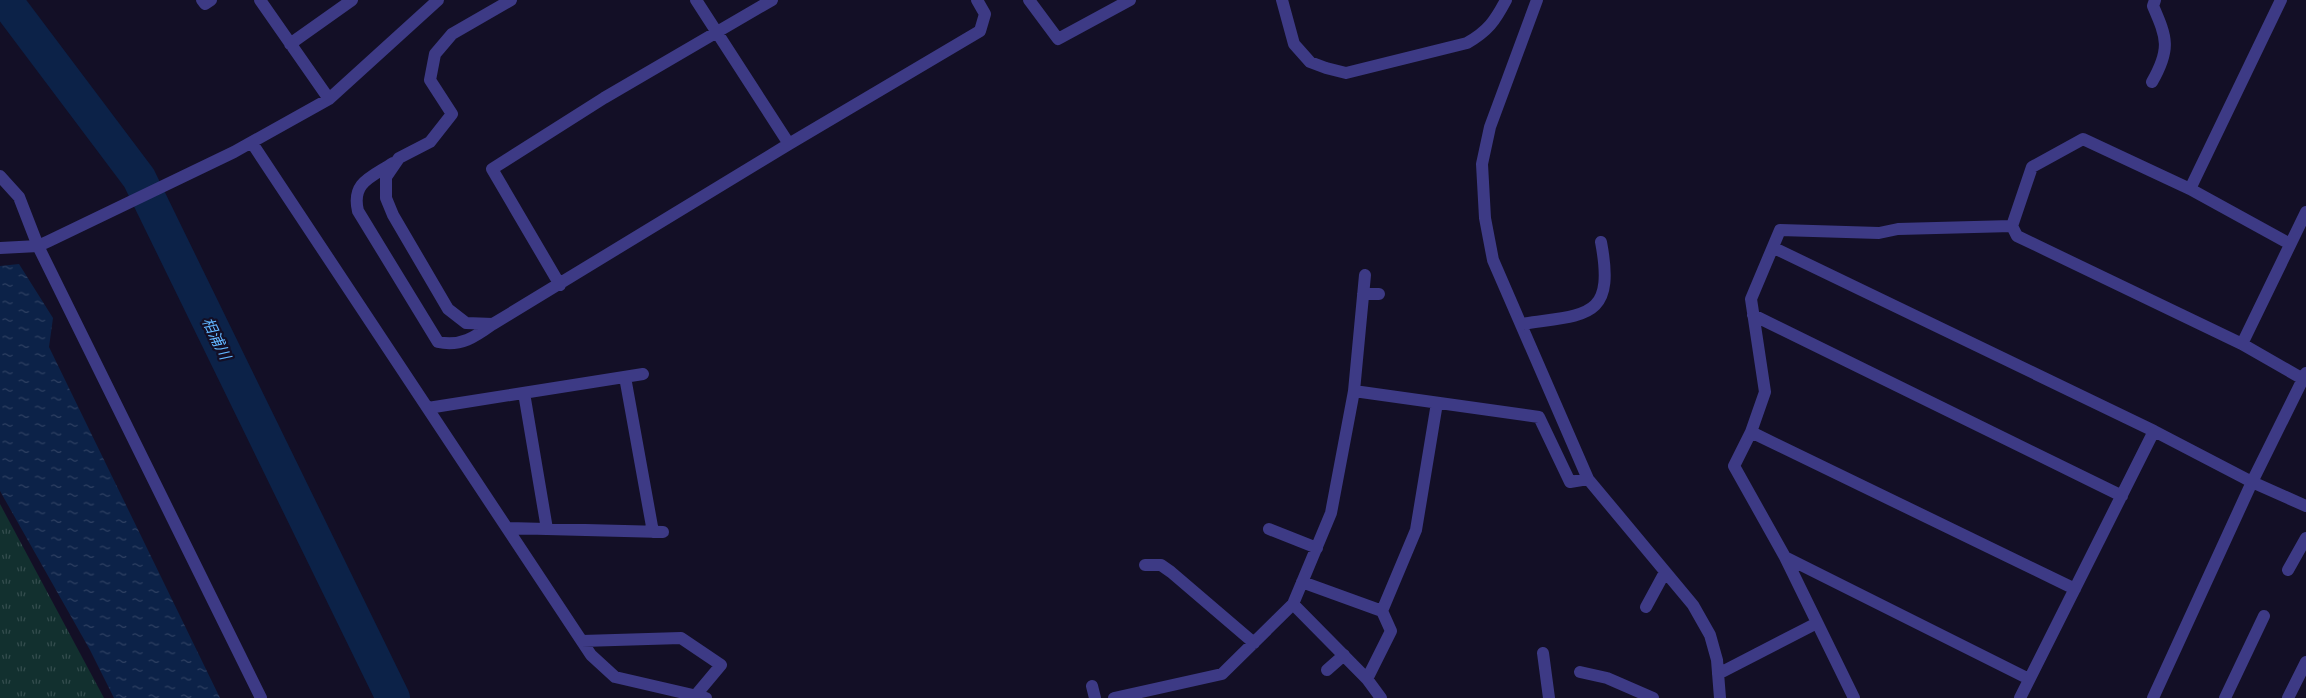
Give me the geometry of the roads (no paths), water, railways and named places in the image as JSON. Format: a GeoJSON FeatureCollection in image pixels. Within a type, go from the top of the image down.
{"type":"FeatureCollection","features":[{"type":"Feature","properties":{"kind":"street"},"geometry":{"type":"LineString","coordinates":[[202,0],[205,4],[211,0]]}},
{"type":"Feature","properties":{"kind":"street"},"geometry":{"type":"LineString","coordinates":[[260,0],[329,99]]}},
{"type":"Feature","properties":{"kind":"street"},"geometry":{"type":"LineString","coordinates":[[290,44],[352,0]]}},
{"type":"Feature","properties":{"kind":"street"},"geometry":{"type":"LineString","coordinates":[[0,248],[44,244],[234,152],[329,99],[438,0]]}},
{"type":"Feature","properties":{"kind":"street"},"geometry":{"type":"LineString","coordinates":[[511,0],[452,34],[435,54],[430,80],[452,114],[430,142],[399,158],[360,185],[355,199],[358,211],[438,342],[452,345],[471,340],[494,324],[789,144],[980,31],[985,14],[977,0]]}},
{"type":"Feature","properties":{"kind":"street"},"geometry":{"type":"LineString","coordinates":[[696,0],[789,144]]}},
{"type":"Feature","properties":{"kind":"street"},"geometry":{"type":"LineString","coordinates":[[560,285],[492,169],[604,98],[772,0]]}},
{"type":"Feature","properties":{"kind":"street"},"geometry":{"type":"LineString","coordinates":[[1029,0],[1058,39],[1130,0]]}},
{"type":"Feature","properties":{"kind":"street"},"geometry":{"type":"LineString","coordinates":[[1282,0],[1294,44],[1310,62],[1346,73],[1467,43],[1485,33],[1506,0]]}},
{"type":"Feature","properties":{"kind":"street"},"geometry":{"type":"LineString","coordinates":[[1537,0],[1490,127],[1482,164],[1484,218],[1492,260],[1588,479],[1692,605],[1710,635],[1718,674],[1720,698]]}},
{"type":"Feature","properties":{"kind":"street"},"geometry":{"type":"LineString","coordinates":[[2152,82],[2160,68],[2165,50],[2165,34],[2153,6],[2154,0]]}},
{"type":"Feature","properties":{"kind":"street"},"geometry":{"type":"LineString","coordinates":[[2190,189],[2281,0]]}},
{"type":"Feature","properties":{"kind":"street"},"geometry":{"type":"LineString","coordinates":[[2153,698],[2252,482],[2305,376],[2017,236],[2012,226],[2032,168],[2083,139],[2190,189],[2290,244]]}},
{"type":"Feature","properties":{"kind":"street"},"geometry":{"type":"LineString","coordinates":[[252,142],[591,655],[615,677],[701,697],[721,665],[680,638],[582,641]]}},
{"type":"Feature","properties":{"kind":"street"},"geometry":{"type":"LineString","coordinates":[[399,158],[386,177],[386,198],[393,215],[448,309],[466,323],[494,324]]}},
{"type":"Feature","properties":{"kind":"street"},"geometry":{"type":"LineString","coordinates":[[0,176],[19,197],[44,244],[261,698]]}},
{"type":"Feature","properties":{"kind":"street"},"geometry":{"type":"LineString","coordinates":[[2242,344],[2306,212]]}},
{"type":"Feature","properties":{"kind":"street"},"geometry":{"type":"LineString","coordinates":[[1854,698],[1785,557],[1734,466],[1751,432],[1765,392],[1750,299],[1774,248],[1780,230],[1879,233],[1898,229],[2012,226]]}},
{"type":"Feature","properties":{"kind":"street"},"geometry":{"type":"LineString","coordinates":[[1521,324],[1583,314],[1596,305],[1605,288],[1606,270],[1601,242]]}},
{"type":"Feature","properties":{"kind":"street"},"geometry":{"type":"LineString","coordinates":[[1774,248],[2154,432],[2252,482],[2306,506]]}},
{"type":"Feature","properties":{"kind":"street"},"geometry":{"type":"LineString","coordinates":[[1114,698],[1222,674],[1293,604],[1331,514],[1354,391],[1365,275]]}},
{"type":"Feature","properties":{"kind":"street"},"geometry":{"type":"LineString","coordinates":[[1363,294],[1379,294]]}},
{"type":"Feature","properties":{"kind":"street"},"geometry":{"type":"LineString","coordinates":[[1753,315],[2122,496]]}},
{"type":"Feature","properties":{"kind":"street"},"geometry":{"type":"LineString","coordinates":[[428,408],[643,374]]}},
{"type":"Feature","properties":{"kind":"street"},"geometry":{"type":"LineString","coordinates":[[507,528],[658,532],[625,377]]}},
{"type":"Feature","properties":{"kind":"street"},"geometry":{"type":"LineString","coordinates":[[1354,391],[1539,417],[1570,482],[1588,479]]}},
{"type":"Feature","properties":{"kind":"street"},"geometry":{"type":"LineString","coordinates":[[524,393],[547,529]]}},
{"type":"Feature","properties":{"kind":"street"},"geometry":{"type":"LineString","coordinates":[[1382,611],[1416,530],[1437,403]]}},
{"type":"Feature","properties":{"kind":"street"},"geometry":{"type":"LineString","coordinates":[[1751,432],[2075,589]]}},
{"type":"Feature","properties":{"kind":"street"},"geometry":{"type":"LineString","coordinates":[[2020,698],[2154,432]]}},
{"type":"Feature","properties":{"kind":"street"},"geometry":{"type":"LineString","coordinates":[[1269,529],[1316,548]]}},
{"type":"Feature","properties":{"kind":"street"},"geometry":{"type":"LineString","coordinates":[[2288,570],[2306,538]]}},
{"type":"Feature","properties":{"kind":"street"},"geometry":{"type":"LineString","coordinates":[[1785,557],[2029,679]]}},
{"type":"Feature","properties":{"kind":"street"},"geometry":{"type":"LineString","coordinates":[[1145,564],[1160,565],[1171,572],[1254,643]]}},
{"type":"Feature","properties":{"kind":"street"},"geometry":{"type":"LineString","coordinates":[[1646,607],[1665,572]]}},
{"type":"Feature","properties":{"kind":"street"},"geometry":{"type":"LineString","coordinates":[[1302,582],[1382,611],[1391,631],[1367,678]]}},
{"type":"Feature","properties":{"kind":"street"},"geometry":{"type":"LineString","coordinates":[[1293,604],[1367,678],[1381,698]]}},
{"type":"Feature","properties":{"kind":"street"},"geometry":{"type":"LineString","coordinates":[[2226,698],[2264,616]]}},
{"type":"Feature","properties":{"kind":"street"},"geometry":{"type":"LineString","coordinates":[[1718,674],[1817,623]]}},
{"type":"Feature","properties":{"kind":"street"},"geometry":{"type":"LineString","coordinates":[[1543,652],[1549,698]]}},
{"type":"Feature","properties":{"kind":"street"},"geometry":{"type":"LineString","coordinates":[[1328,670],[1344,655]]}},
{"type":"Feature","properties":{"kind":"street"},"geometry":{"type":"LineString","coordinates":[[2288,698],[2306,662]]}},
{"type":"Feature","properties":{"kind":"street"},"geometry":{"type":"LineString","coordinates":[[1580,672],[1607,678],[1653,698]]}},
{"type":"Feature","properties":{"kind":"water"},"geometry":{"type":"Polygon","coordinates":[[[19,264],[53,318],[49,347],[220,698],[114,698],[90,650],[0,491],[0,266],[19,264]]]}},
{"type":"Feature","properties":{"kind":"waterway","name":"相浦川"},"geometry":{"type":"LineString","coordinates":[[5,0],[139,178],[393,698]]}}]}
